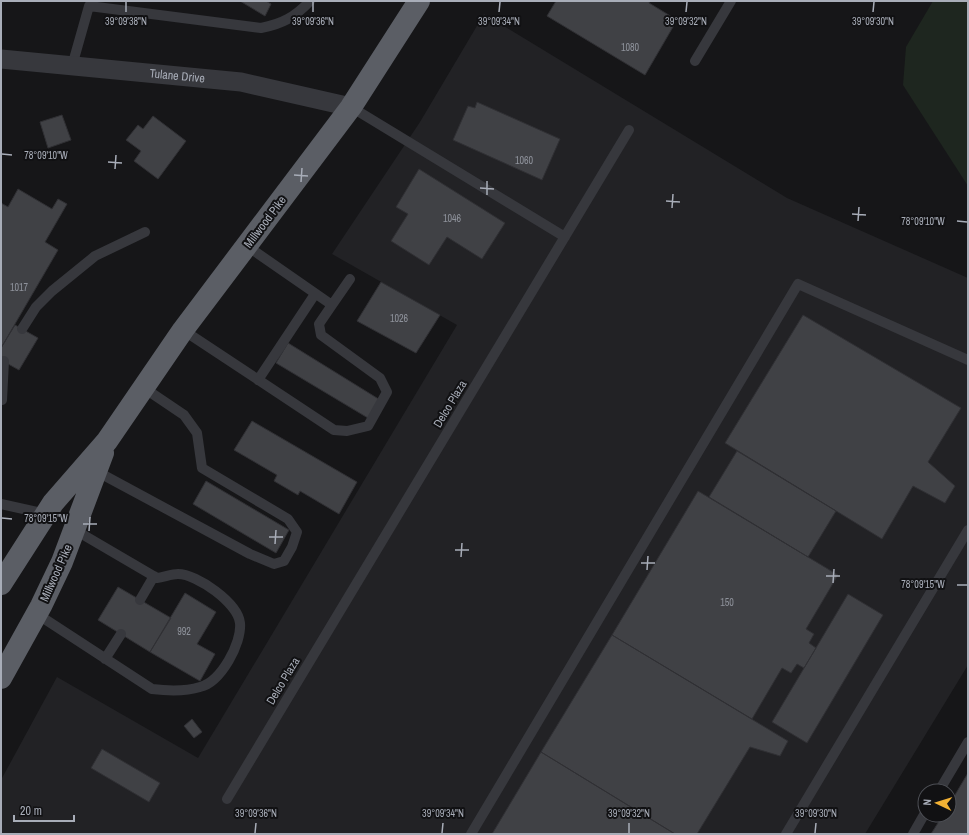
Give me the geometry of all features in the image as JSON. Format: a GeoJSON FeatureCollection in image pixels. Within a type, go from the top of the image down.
{"type":"FeatureCollection","features":[{"type":"Feature","properties":{"kind":"highway","name":"Millwood Pike"},"geometry":{"type":"LineString","coordinates":[[1,584],[46,514],[107,441],[183,330],[351,107],[419,1]]}},
{"type":"Feature","properties":{"kind":"highway","name":"Millwood Pike"},"geometry":{"type":"LineString","coordinates":[[1,678],[37,614],[62,562],[107,441]]}},
{"type":"Feature","properties":{"kind":"street","name":"Tulane Drive"},"geometry":{"type":"LineString","coordinates":[[1,60],[241,82],[351,107]]}},
{"type":"Feature","properties":{"kind":"lane"},"geometry":{"type":"LineString","coordinates":[[72,66],[89,6],[261,28],[280,24],[303,9],[310,1]]}},
{"type":"Feature","properties":{"kind":"lane"},"geometry":{"type":"LineString","coordinates":[[695,61],[731,1]]}},
{"type":"Feature","properties":{"kind":"lane"},"geometry":{"type":"LineString","coordinates":[[351,107],[565,237]]}},
{"type":"Feature","properties":{"kind":"lane","name":"Delco Plaza"},"geometry":{"type":"LineString","coordinates":[[227,798],[629,130]]}},
{"type":"Feature","properties":{"kind":"lane"},"geometry":{"type":"LineString","coordinates":[[22,329],[36,307],[52,291],[95,256],[145,232]]}},
{"type":"Feature","properties":{"kind":"lane"},"geometry":{"type":"LineString","coordinates":[[247,246],[332,306]]}},
{"type":"Feature","properties":{"kind":"lane"},"geometry":{"type":"LineString","coordinates":[[183,330],[334,430],[347,431],[368,426],[386,392],[380,378],[321,334],[319,324],[350,279]]}},
{"type":"Feature","properties":{"kind":"lane"},"geometry":{"type":"LineString","coordinates":[[471,834],[798,284],[968,360]]}},
{"type":"Feature","properties":{"kind":"lane"},"geometry":{"type":"LineString","coordinates":[[258,380],[315,294]]}},
{"type":"Feature","properties":{"kind":"lane"},"geometry":{"type":"LineString","coordinates":[[2,400],[4,361]]}},
{"type":"Feature","properties":{"kind":"lane"},"geometry":{"type":"LineString","coordinates":[[96,471],[250,554],[274,564],[284,562],[292,547],[297,532],[288,519],[202,468],[197,433],[184,416],[144,388]]}},
{"type":"Feature","properties":{"kind":"lane"},"geometry":{"type":"LineString","coordinates":[[1,504],[46,514]]}},
{"type":"Feature","properties":{"kind":"lane"},"geometry":{"type":"LineString","coordinates":[[37,614],[152,689],[174,692],[202,687],[218,675],[234,652],[240,622],[230,603],[197,578],[178,574],[157,578],[75,530]]}},
{"type":"Feature","properties":{"kind":"lane"},"geometry":{"type":"LineString","coordinates":[[786,834],[968,530]]}},
{"type":"Feature","properties":{"kind":"lane"},"geometry":{"type":"LineString","coordinates":[[140,600],[154,576]]}},
{"type":"Feature","properties":{"kind":"lane"},"geometry":{"type":"LineString","coordinates":[[105,659],[121,634]]}},
{"type":"Feature","properties":{"kind":"lane"},"geometry":{"type":"LineString","coordinates":[[944,783],[968,742]]}},
{"type":"Feature","properties":{"kind":"lane"},"geometry":{"type":"LineString","coordinates":[[912,834],[919,823]]}},
{"type":"Feature","properties":{"kind":"shaded area"},"geometry":{"type":"Polygon","coordinates":[[[933,1],[968,1],[968,186],[903,85],[906,47],[933,1]]]}},
{"type":"Feature","properties":{"kind":"shaded area"},"geometry":{"type":"Polygon","coordinates":[[[484,14],[787,198],[968,278],[968,665],[865,834],[1,834],[1,780],[57,677],[198,758],[457,325],[332,254],[420,122],[484,14]]]}},
{"type":"Feature","properties":{"kind":"building"},"geometry":{"type":"Polygon","coordinates":[[[240,1],[266,1],[271,4],[265,16],[240,1]]]}},
{"type":"Feature","properties":{"kind":"building"},"geometry":{"type":"Polygon","coordinates":[[[556,1],[650,1],[649,3],[677,20],[645,75],[547,16],[556,1]]]}},
{"type":"Feature","properties":{"kind":"building"},"geometry":{"type":"Polygon","coordinates":[[[477,102],[560,139],[542,180],[453,140],[468,106],[475,108],[477,102]]]}},
{"type":"Feature","properties":{"kind":"building"},"geometry":{"type":"Polygon","coordinates":[[[62,115],[71,140],[48,148],[40,122],[62,115]]]}},
{"type":"Feature","properties":{"kind":"building"},"geometry":{"type":"Polygon","coordinates":[[[153,116],[186,141],[158,179],[134,161],[141,151],[126,140],[138,125],[143,129],[153,116]]]}},
{"type":"Feature","properties":{"kind":"building"},"geometry":{"type":"Polygon","coordinates":[[[419,169],[505,223],[482,259],[447,237],[429,265],[391,241],[408,214],[396,207],[419,169]]]}},
{"type":"Feature","properties":{"kind":"building"},"geometry":{"type":"Polygon","coordinates":[[[18,189],[52,209],[58,199],[67,204],[45,242],[58,250],[1,348],[1,203],[8,207],[18,189]]]}},
{"type":"Feature","properties":{"kind":"building"},"geometry":{"type":"Polygon","coordinates":[[[381,282],[440,315],[416,353],[357,321],[381,282]]]}},
{"type":"Feature","properties":{"kind":"building"},"geometry":{"type":"Polygon","coordinates":[[[803,315],[961,408],[928,462],[955,486],[945,503],[913,486],[882,539],[725,443],[803,315]]]}},
{"type":"Feature","properties":{"kind":"building"},"geometry":{"type":"Polygon","coordinates":[[[15,325],[38,338],[19,370],[1,360],[1,348],[15,325]]]}},
{"type":"Feature","properties":{"kind":"building"},"geometry":{"type":"Polygon","coordinates":[[[288,343],[385,403],[373,421],[276,363],[288,343]]]}},
{"type":"Feature","properties":{"kind":"building"},"geometry":{"type":"Polygon","coordinates":[[[252,421],[357,482],[339,514],[300,491],[298,495],[274,481],[277,475],[234,450],[252,421]]]}},
{"type":"Feature","properties":{"kind":"building"},"geometry":{"type":"Polygon","coordinates":[[[737,451],[836,511],[808,557],[709,497],[737,451]]]}},
{"type":"Feature","properties":{"kind":"building"},"geometry":{"type":"Polygon","coordinates":[[[206,481],[289,530],[276,553],[193,504],[206,481]]]}},
{"type":"Feature","properties":{"kind":"building"},"geometry":{"type":"Polygon","coordinates":[[[698,491],[838,575],[806,629],[814,634],[809,643],[816,648],[804,668],[797,664],[791,673],[782,668],[752,719],[612,635],[698,491]]]}},
{"type":"Feature","properties":{"kind":"building"},"geometry":{"type":"Polygon","coordinates":[[[118,587],[171,618],[150,652],[98,620],[118,587]]]}},
{"type":"Feature","properties":{"kind":"building"},"geometry":{"type":"Polygon","coordinates":[[[185,593],[216,612],[197,644],[215,654],[200,681],[150,652],[185,593]]]}},
{"type":"Feature","properties":{"kind":"building"},"geometry":{"type":"Polygon","coordinates":[[[848,594],[883,615],[807,743],[772,722],[848,594]]]}},
{"type":"Feature","properties":{"kind":"building"},"geometry":{"type":"Polygon","coordinates":[[[612,635],[788,741],[780,756],[750,747],[697,834],[675,834],[541,752],[612,635]]]}},
{"type":"Feature","properties":{"kind":"building"},"geometry":{"type":"Polygon","coordinates":[[[192,719],[202,732],[194,738],[184,726],[192,719]]]}},
{"type":"Feature","properties":{"kind":"building"},"geometry":{"type":"Polygon","coordinates":[[[102,749],[160,783],[149,802],[91,768],[102,749]]]}},
{"type":"Feature","properties":{"kind":"building"},"geometry":{"type":"Polygon","coordinates":[[[541,752],[675,834],[492,834],[541,752]]]}},
{"type":"Feature","properties":{"kind":"building"},"geometry":{"type":"Polygon","coordinates":[[[968,773],[968,834],[931,834],[938,823],[957,823],[957,792],[968,773]]]}}]}
